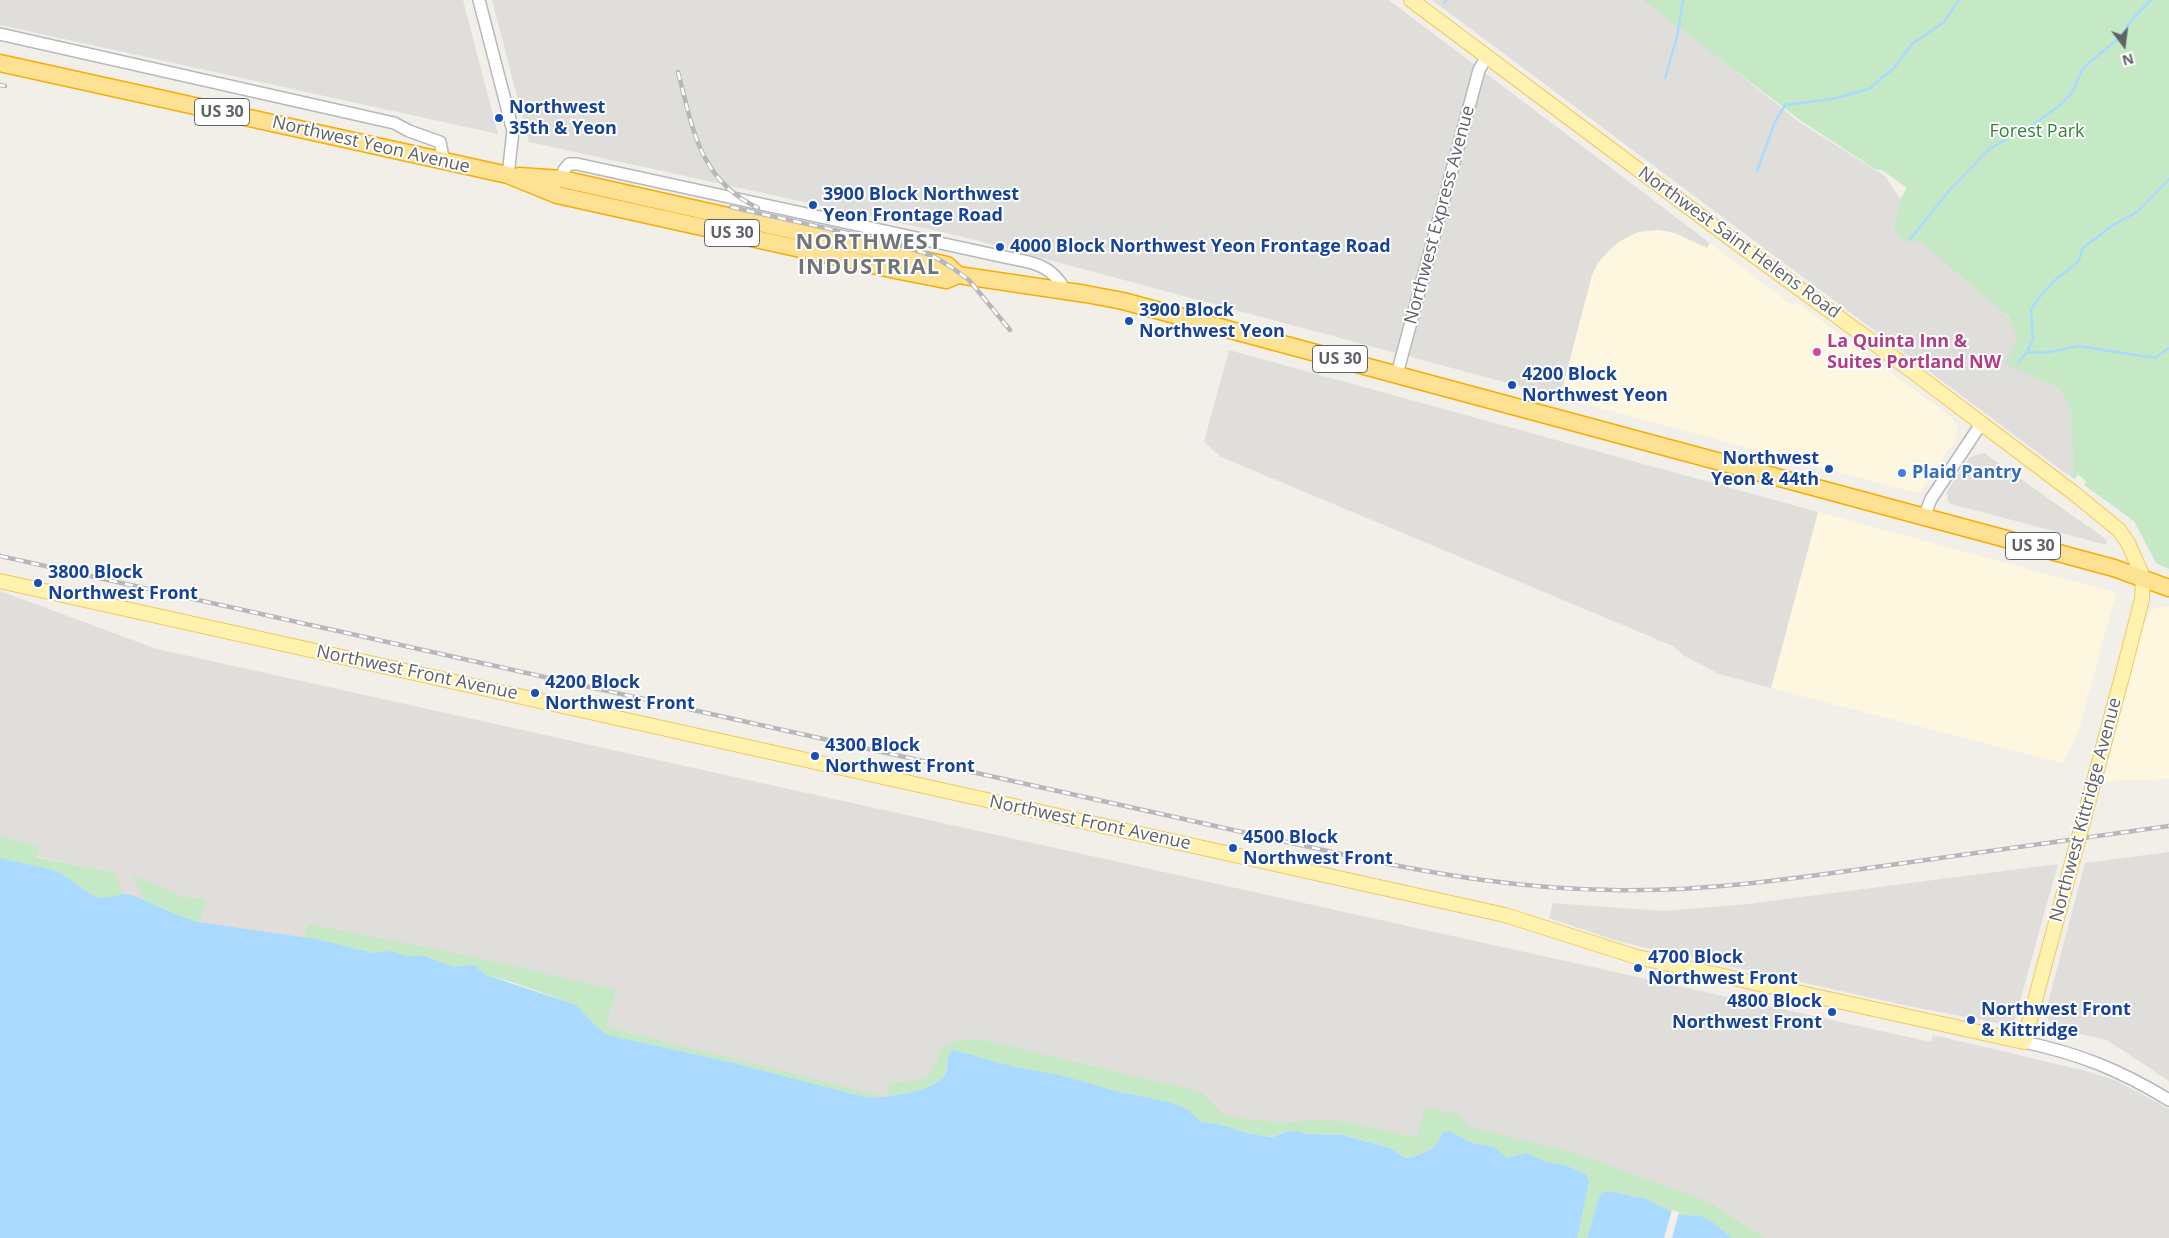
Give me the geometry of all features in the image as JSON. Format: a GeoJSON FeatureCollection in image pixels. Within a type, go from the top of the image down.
{"type":"FeatureCollection","features":[{"type":"Feature","properties":{"kind":"highway","name":"Northwest Yeon Avenue"},"geometry":{"type":"LineString","coordinates":[[0,63],[508,176],[557,196],[931,277],[946,280],[958,275],[1065,290],[1123,301],[2143,577]]}},
{"type":"Feature","properties":{"kind":"highway","name":"Northwest Yeon Avenue"},"geometry":{"type":"LineString","coordinates":[[508,176],[562,179],[947,265],[958,275]]}},
{"type":"Feature","properties":{"kind":"highway","name":"US 30"},"geometry":{"type":"LineString","coordinates":[[2143,577],[2169,588]]}},
{"type":"Feature","properties":{"kind":"main road","name":"Northwest Saint Helens Road"},"geometry":{"type":"LineString","coordinates":[[1411,0],[2086,503],[2119,530],[2128,543],[2143,577]]}},
{"type":"Feature","properties":{"kind":"main road","name":"Northwest Kittridge Avenue"},"geometry":{"type":"LineString","coordinates":[[2024,1042],[2142,599],[2143,577]]}},
{"type":"Feature","properties":{"kind":"main road","name":"Northwest Front Avenue"},"geometry":{"type":"LineString","coordinates":[[0,581],[1498,914],[1551,928],[1637,957],[2024,1042]]}},
{"type":"Feature","properties":{"kind":"street"},"geometry":{"type":"LineString","coordinates":[[479,0],[513,131],[508,176]]}},
{"type":"Feature","properties":{"kind":"street"},"geometry":{"type":"LineString","coordinates":[[0,34],[394,123],[408,131],[440,142],[444,162]]}},
{"type":"Feature","properties":{"kind":"street","name":"Northwest Express Avenue"},"geometry":{"type":"LineString","coordinates":[[1397,374],[1479,70],[1487,56]]}},
{"type":"Feature","properties":{"kind":"street"},"geometry":{"type":"LineString","coordinates":[[562,179],[564,170],[569,164],[577,164],[995,255],[1043,266],[1058,278],[1065,290]]}},
{"type":"Feature","properties":{"kind":"street"},"geometry":{"type":"LineString","coordinates":[[1924,517],[1931,499],[1981,424]]}},
{"type":"Feature","properties":{"kind":"street","name":"Northwest Front Avenue"},"geometry":{"type":"LineString","coordinates":[[2024,1042],[2053,1048],[2106,1066],[2136,1080],[2169,1100]]}},
{"type":"Feature","properties":{"kind":"shaded area"},"geometry":{"type":"Polygon","coordinates":[[[0,0],[463,0],[498,134],[0,25],[0,0]]]}},
{"type":"Feature","properties":{"kind":"shaded area"},"geometry":{"type":"Polygon","coordinates":[[[492,0],[1389,0],[1710,243],[1707,248],[1675,233],[1659,230],[1638,232],[1620,241],[1609,250],[1598,263],[1592,275],[1560,397],[960,236],[529,142],[492,0]]]}},
{"type":"Feature","properties":{"kind":"shaded area"},"geometry":{"type":"Polygon","coordinates":[[[1432,0],[1647,0],[1799,122],[1885,176],[1922,232],[2014,323],[2071,399],[2073,469],[2068,475],[1432,0]]]}},
{"type":"Feature","properties":{"kind":"shaded area"},"geometry":{"type":"Polygon","coordinates":[[[1659,230],[1675,233],[1707,248],[1710,243],[1789,303],[1799,304],[1951,417],[1957,427],[1956,439],[1922,489],[1917,493],[1560,397],[1592,275],[1598,263],[1620,241],[1638,232],[1659,230]]]}},
{"type":"Feature","properties":{"kind":"shaded area"},"geometry":{"type":"Polygon","coordinates":[[[1229,350],[1818,512],[1771,688],[1719,674],[1683,655],[1673,646],[1221,457],[1204,442],[1229,350]]]}},
{"type":"Feature","properties":{"kind":"shaded area"},"geometry":{"type":"Polygon","coordinates":[[[1984,453],[2106,539],[2107,545],[1951,504],[1948,501],[1947,491],[1970,457],[1984,453]]]}},
{"type":"Feature","properties":{"kind":"shaded area"},"geometry":{"type":"Polygon","coordinates":[[[1818,512],[2116,593],[2080,726],[2073,744],[2062,763],[1771,688],[1818,512]]]}},
{"type":"Feature","properties":{"kind":"shaded area"},"geometry":{"type":"Polygon","coordinates":[[[0,591],[157,649],[1931,1042],[1933,1035],[2086,1071],[2115,1080],[2169,1109],[2169,1238],[1732,1238],[1725,1233],[1599,1197],[1587,1238],[1577,1238],[1578,1234],[1439,1140],[919,1112],[882,1098],[868,1098],[163,942],[98,870],[36,856],[39,846],[0,837],[0,591]],[[478,967],[464,993],[571,1004],[478,967]]]}},
{"type":"Feature","properties":{"kind":"shaded area"},"geometry":{"type":"Polygon","coordinates":[[[2157,607],[2169,607],[2169,779],[2103,781],[2143,627],[2150,612],[2157,607]]]}},
{"type":"Feature","properties":{"kind":"shaded area"},"geometry":{"type":"Polygon","coordinates":[[[2169,852],[2169,1081],[2107,1040],[2053,1028],[2045,1014],[2085,863],[2169,852]]]}},
{"type":"Feature","properties":{"kind":"shaded area"},"geometry":{"type":"Polygon","coordinates":[[[2058,864],[2014,1022],[2007,1025],[1904,1005],[1621,942],[1549,918],[1553,903],[1663,911],[1747,904],[2058,864]]]}},
{"type":"Feature","properties":{"kind":"green space","name":"Forest Park"},"geometry":{"type":"Polygon","coordinates":[[[1643,0],[2169,0],[2169,569],[2156,563],[2134,521],[2084,485],[2086,481],[2078,474],[2075,479],[2069,475],[2073,470],[2071,408],[2059,388],[2005,364],[2018,339],[2009,317],[1920,241],[1903,240],[1896,234],[1895,224],[1901,206],[1898,204],[1907,188],[1882,170],[1875,169],[1800,120],[1643,0]]]}},
{"type":"Feature","properties":{"kind":"green space"},"geometry":{"type":"Polygon","coordinates":[[[0,836],[39,846],[37,857],[115,873],[123,894],[144,900],[133,875],[184,897],[206,899],[197,931],[0,883],[0,836]]]}},
{"type":"Feature","properties":{"kind":"green space"},"geometry":{"type":"Polygon","coordinates":[[[308,924],[465,955],[616,990],[606,1027],[885,1097],[868,1098],[854,1095],[711,1058],[607,1035],[576,1005],[515,983],[486,975],[474,965],[455,967],[424,956],[406,956],[392,951],[372,953],[304,937],[308,924]]]}},
{"type":"Feature","properties":{"kind":"green space"},"geometry":{"type":"Polygon","coordinates":[[[978,1039],[1202,1092],[1224,1116],[1279,1123],[1313,1120],[1341,1121],[1417,1138],[1425,1107],[1457,1114],[1469,1127],[1575,1153],[1708,1202],[1764,1238],[1732,1238],[1711,1221],[1701,1216],[1677,1215],[1630,1194],[1599,1197],[1587,1238],[1577,1238],[1585,1200],[1581,1171],[1565,1165],[1546,1162],[1527,1153],[1507,1158],[1494,1147],[1472,1143],[1449,1131],[1442,1133],[1436,1144],[1428,1151],[1406,1158],[1390,1148],[1343,1135],[1281,1133],[1267,1137],[1251,1135],[1218,1124],[1200,1122],[1187,1109],[1168,1102],[1120,1092],[1059,1075],[1015,1067],[956,1051],[946,1061],[945,1071],[941,1079],[934,1084],[915,1091],[886,1097],[890,1082],[920,1080],[930,1074],[942,1047],[960,1040],[978,1039]]]}},
{"type":"Feature","properties":{"kind":"water"},"geometry":{"type":"Polygon","coordinates":[[[0,858],[57,871],[95,897],[103,898],[125,894],[135,896],[176,915],[198,922],[315,939],[372,953],[392,951],[406,956],[424,956],[455,967],[474,965],[486,975],[576,1005],[607,1035],[733,1063],[868,1098],[898,1095],[922,1089],[940,1081],[945,1075],[948,1059],[953,1050],[1015,1067],[1059,1075],[1120,1092],[1168,1102],[1187,1109],[1201,1122],[1218,1124],[1262,1136],[1272,1137],[1285,1132],[1298,1131],[1307,1134],[1343,1135],[1390,1148],[1406,1158],[1428,1151],[1436,1144],[1442,1133],[1449,1131],[1472,1143],[1494,1147],[1507,1158],[1527,1153],[1546,1162],[1565,1165],[1586,1174],[1589,1181],[1578,1235],[1577,1238],[0,1238],[0,858]]]}},
{"type":"Feature","properties":{"kind":"water"},"geometry":{"type":"Polygon","coordinates":[[[1608,1191],[1646,1199],[1677,1215],[1701,1216],[1711,1221],[1732,1238],[1587,1238],[1599,1197],[1602,1193],[1608,1191]]]}},
{"type":"Feature","properties":{"kind":"pier"},"geometry":{"type":"Polygon","coordinates":[[[1672,1210],[1679,1212],[1672,1238],[1664,1238],[1672,1210]]]}},
{"type":"Feature","properties":{"kind":"waterway"},"geometry":{"type":"LineString","coordinates":[[1665,78],[1677,37],[1683,0]]}},
{"type":"Feature","properties":{"kind":"waterway"},"geometry":{"type":"LineString","coordinates":[[1757,171],[1775,122],[1785,105],[1831,99],[1869,89],[1894,68],[1912,44],[1944,22],[1959,0]]}},
{"type":"Feature","properties":{"kind":"waterway"},"geometry":{"type":"LineString","coordinates":[[1910,239],[1949,191],[1989,149],[2033,125],[2059,106],[2072,93],[2083,68],[2119,38],[2134,17],[2151,0]]}},
{"type":"Feature","properties":{"kind":"waterway"},"geometry":{"type":"LineString","coordinates":[[2018,363],[2027,352],[2033,339],[2031,310],[2037,300],[2053,282],[2078,262],[2083,248],[2113,225],[2137,212],[2169,179]]}},
{"type":"Feature","properties":{"kind":"waterway"},"geometry":{"type":"LineString","coordinates":[[2027,352],[2044,353],[2078,346],[2155,358],[2169,348]]}},
{"type":"Feature","properties":{"kind":"railway"},"geometry":{"type":"LineString","coordinates":[[678,72],[694,133],[701,151],[723,183],[738,196],[758,208]]}},
{"type":"Feature","properties":{"kind":"railway"},"geometry":{"type":"LineString","coordinates":[[0,85],[5,86]]}},
{"type":"Feature","properties":{"kind":"railway"},"geometry":{"type":"LineString","coordinates":[[731,207],[897,244],[933,256],[969,280],[1010,330]]}},
{"type":"Feature","properties":{"kind":"railway"},"geometry":{"type":"LineString","coordinates":[[0,556],[1350,856],[1481,880],[1580,889],[1683,889],[1821,875],[2169,826]]}},
{"type":"Feature","properties":{"kind":"place","name":"Northwest 35th & Yeon"},"geometry":{"type":"Point","coordinates":[499,118]}},
{"type":"Feature","properties":{"kind":"place","name":"3900 Block Northwest Yeon Frontage Road"},"geometry":{"type":"Point","coordinates":[813,205]}},
{"type":"Feature","properties":{"kind":"place","name":"4000 Block Northwest Yeon Frontage Road"},"geometry":{"type":"Point","coordinates":[1000,247]}},
{"type":"Feature","properties":{"kind":"place","name":"3900 Block Northwest Yeon"},"geometry":{"type":"Point","coordinates":[1129,321]}},
{"type":"Feature","properties":{"kind":"place","name":"La Quinta Inn & Suites Portland NW"},"geometry":{"type":"Point","coordinates":[1817,352]}},
{"type":"Feature","properties":{"kind":"place","name":"4200 Block Northwest Yeon"},"geometry":{"type":"Point","coordinates":[1512,385]}},
{"type":"Feature","properties":{"kind":"place","name":"Northwest Yeon & 44th"},"geometry":{"type":"Point","coordinates":[1829,469]}},
{"type":"Feature","properties":{"kind":"place","name":"Plaid Pantry"},"geometry":{"type":"Point","coordinates":[1902,473]}},
{"type":"Feature","properties":{"kind":"place","name":"3800 Block Northwest Front"},"geometry":{"type":"Point","coordinates":[38,583]}},
{"type":"Feature","properties":{"kind":"place","name":"4200 Block Northwest Front"},"geometry":{"type":"Point","coordinates":[535,693]}},
{"type":"Feature","properties":{"kind":"place","name":"4300 Block Northwest Front"},"geometry":{"type":"Point","coordinates":[815,756]}},
{"type":"Feature","properties":{"kind":"place","name":"4500 Block Northwest Front"},"geometry":{"type":"Point","coordinates":[1233,848]}},
{"type":"Feature","properties":{"kind":"place","name":"4700 Block Northwest Front"},"geometry":{"type":"Point","coordinates":[1638,968]}},
{"type":"Feature","properties":{"kind":"place","name":"4800 Block Northwest Front"},"geometry":{"type":"Point","coordinates":[1832,1012]}},
{"type":"Feature","properties":{"kind":"place","name":"Northwest Front & Kittridge"},"geometry":{"type":"Point","coordinates":[1971,1020]}},
{"type":"Feature","properties":{"kind":"district","name":"NORTHWEST INDUSTRIAL"},"geometry":{"type":"Point","coordinates":[869,256]}}]}
